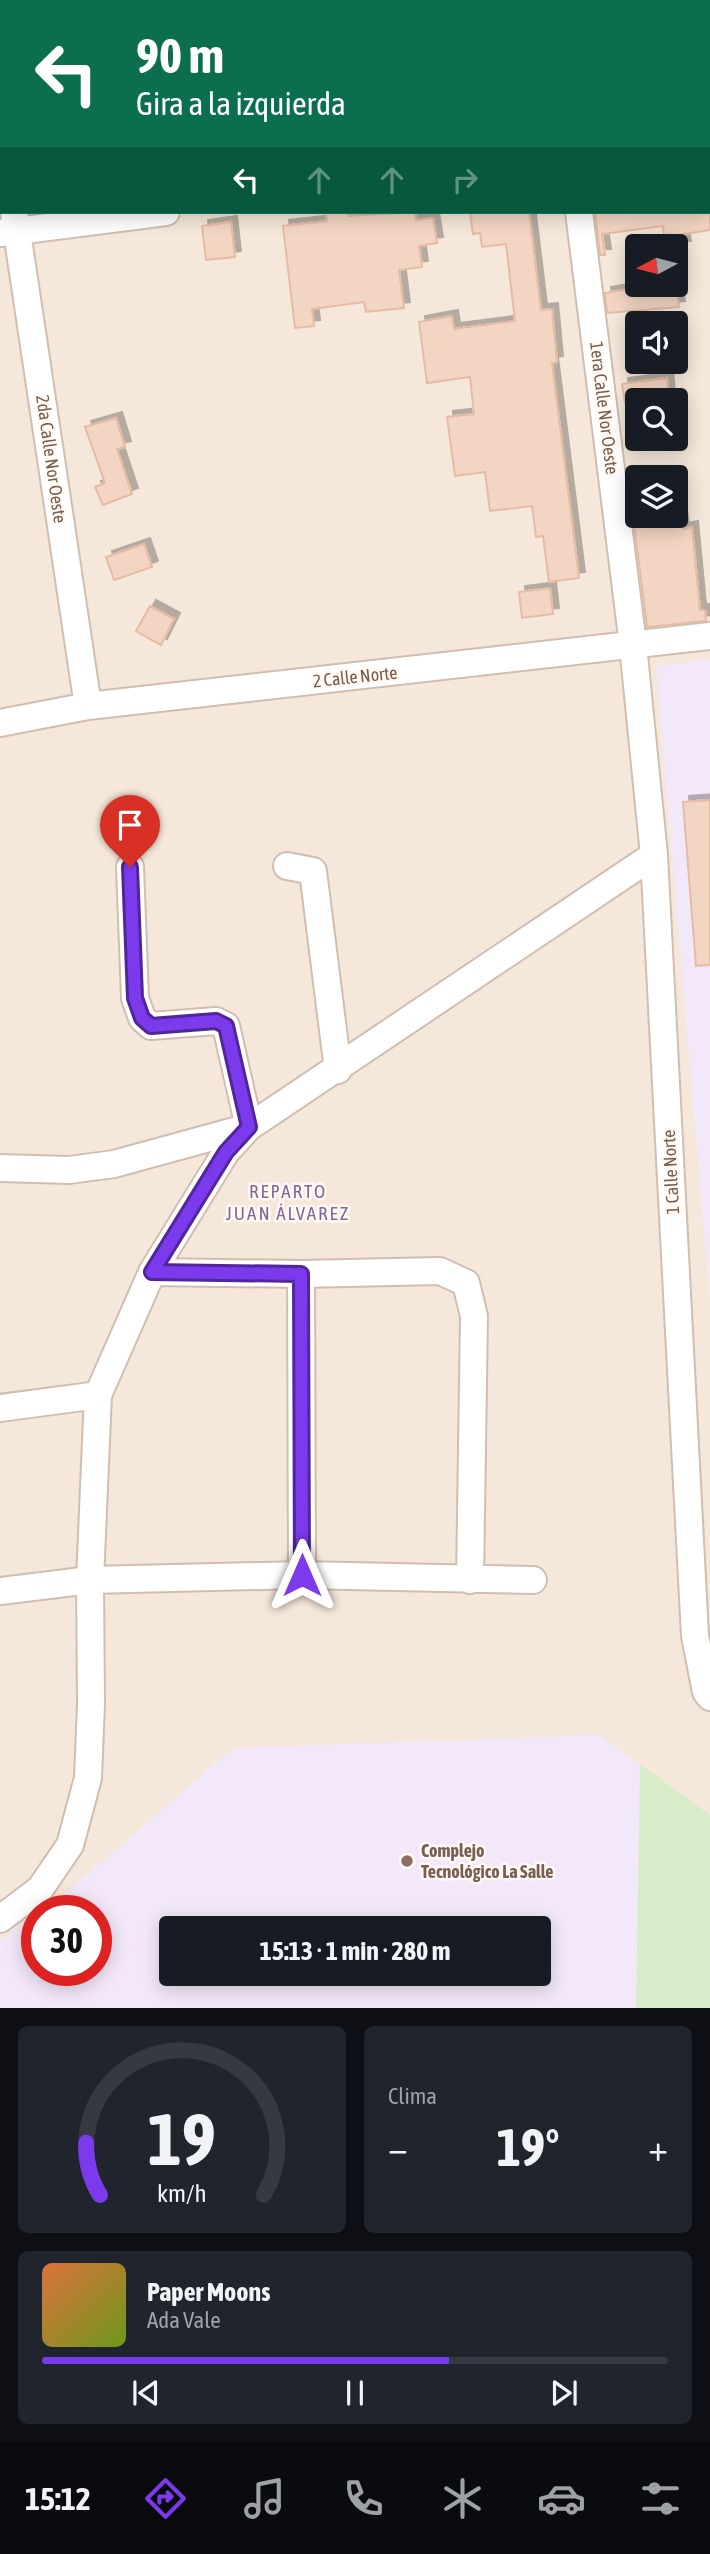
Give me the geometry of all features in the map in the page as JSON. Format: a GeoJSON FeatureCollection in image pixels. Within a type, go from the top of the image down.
{"type":"FeatureCollection","features":[{"type":"Feature","properties":{"kind":"street"},"geometry":{"type":"LineString","coordinates":[[10,225],[142,214]]}},
{"type":"Feature","properties":{"kind":"street","name":"1era Calle Nor Oeste"},"geometry":{"type":"LineString","coordinates":[[579,214],[633,645]]}},
{"type":"Feature","properties":{"kind":"street","name":"2da Calle Nor Oeste"},"geometry":{"type":"LineString","coordinates":[[10,225],[88,706]]}},
{"type":"Feature","properties":{"kind":"street","name":"2 Calle Norte"},"geometry":{"type":"LineString","coordinates":[[0,723],[88,706],[710,636]]}},
{"type":"Feature","properties":{"kind":"street","name":"1 Calle Norte"},"geometry":{"type":"LineString","coordinates":[[633,645],[654,855],[695,1636],[706,1692],[710,1697]]}},
{"type":"Feature","properties":{"kind":"street"},"geometry":{"type":"LineString","coordinates":[[0,1919],[40,1889],[70,1845],[88,1778],[91,1704],[90,1580],[98,1395],[152,1272],[226,1152],[249,1127],[338,1070],[654,855]]}},
{"type":"Feature","properties":{"kind":"street"},"geometry":{"type":"LineString","coordinates":[[287,866],[313,871],[338,1070]]}},
{"type":"Feature","properties":{"kind":"street"},"geometry":{"type":"LineString","coordinates":[[130,867],[135,998],[142,1018],[151,1026],[216,1021],[226,1026],[249,1127]]}},
{"type":"Feature","properties":{"kind":"street"},"geometry":{"type":"LineString","coordinates":[[0,1168],[69,1170],[114,1164],[249,1127]]}},
{"type":"Feature","properties":{"kind":"street"},"geometry":{"type":"LineString","coordinates":[[152,1272],[301,1274],[440,1271],[466,1283],[474,1316],[470,1580]]}},
{"type":"Feature","properties":{"kind":"street"},"geometry":{"type":"LineString","coordinates":[[301,1274],[302,1575]]}},
{"type":"Feature","properties":{"kind":"street"},"geometry":{"type":"LineString","coordinates":[[0,1408],[98,1395]]}},
{"type":"Feature","properties":{"kind":"street"},"geometry":{"type":"LineString","coordinates":[[0,1591],[90,1580],[302,1575],[533,1580]]}},
{"type":"Feature","properties":{"kind":"shaded area"},"geometry":{"type":"Polygon","coordinates":[[[0,214],[710,214],[710,1815],[112,1898],[112,1895],[21,1895],[21,1926],[0,1940],[0,214]]]}},
{"type":"Feature","properties":{"kind":"shaded area"},"geometry":{"type":"Polygon","coordinates":[[[710,659],[710,1302],[656,666],[710,659]]]}},
{"type":"Feature","properties":{"kind":"shaded area","name":"Complejo Tecnológico La Salle"},"geometry":{"type":"Polygon","coordinates":[[[599,1735],[710,1815],[710,2008],[0,2008],[0,1940],[21,1926],[21,1986],[112,1986],[112,1895],[63,1895],[233,1748],[599,1735]]]}},
{"type":"Feature","properties":{"kind":"green space"},"geometry":{"type":"Polygon","coordinates":[[[640,1764],[710,1815],[710,2008],[636,2008],[640,1764]]]}},
{"type":"Feature","properties":{"kind":"building"},"geometry":{"type":"Polygon","coordinates":[[[326,214],[415,214],[416,220],[433,218],[437,243],[419,246],[422,267],[399,270],[404,308],[366,312],[364,302],[312,309],[314,326],[295,328],[283,226],[327,221],[326,214]]]}},
{"type":"Feature","properties":{"kind":"building"},"geometry":{"type":"Polygon","coordinates":[[[470,214],[529,214],[541,310],[552,309],[557,362],[552,363],[579,578],[549,582],[543,536],[536,537],[532,506],[490,511],[485,472],[455,476],[447,417],[474,414],[470,377],[427,383],[419,322],[452,316],[454,329],[515,321],[506,244],[482,247],[480,233],[473,234],[470,214]]]}},
{"type":"Feature","properties":{"kind":"building"},"geometry":{"type":"Polygon","coordinates":[[[595,214],[710,214],[710,230],[664,234],[663,226],[602,234],[605,255],[600,255],[595,214]]]}},
{"type":"Feature","properties":{"kind":"building"},"geometry":{"type":"Polygon","coordinates":[[[231,222],[235,257],[206,260],[202,226],[231,222]]]}},
{"type":"Feature","properties":{"kind":"building"},"geometry":{"type":"Polygon","coordinates":[[[625,289],[625,298],[678,298],[679,307],[607,313],[605,293],[625,289]]]}},
{"type":"Feature","properties":{"kind":"building"},"geometry":{"type":"Polygon","coordinates":[[[667,378],[668,388],[625,388],[625,403],[622,384],[667,378]]]}},
{"type":"Feature","properties":{"kind":"building"},"geometry":{"type":"Polygon","coordinates":[[[116,418],[125,447],[117,449],[132,494],[103,505],[95,487],[105,483],[85,427],[116,418]]]}},
{"type":"Feature","properties":{"kind":"building"},"geometry":{"type":"Polygon","coordinates":[[[692,527],[700,610],[705,610],[706,621],[647,627],[635,528],[692,527]]]}},
{"type":"Feature","properties":{"kind":"building"},"geometry":{"type":"Polygon","coordinates":[[[144,544],[152,567],[114,580],[106,557],[144,544]]]}},
{"type":"Feature","properties":{"kind":"building"},"geometry":{"type":"Polygon","coordinates":[[[550,588],[553,614],[522,618],[519,592],[550,588]]]}},
{"type":"Feature","properties":{"kind":"building"},"geometry":{"type":"Polygon","coordinates":[[[150,606],[174,619],[161,645],[136,631],[150,606]]]}},
{"type":"Feature","properties":{"kind":"building"},"geometry":{"type":"Polygon","coordinates":[[[710,800],[710,965],[696,966],[683,802],[710,800]]]}},
{"type":"Feature","properties":{"kind":"place","name":"Complejo Tecnológico La Salle"},"geometry":{"type":"Point","coordinates":[407,1861]}},
{"type":"Feature","properties":{"kind":"district","name":"REPARTO JUAN ÁLVAREZ"},"geometry":{"type":"Point","coordinates":[288,1202]}},
{"type":"Feature","properties":{"kind":"route"},"geometry":{"type":"LineString","coordinates":[[130,867],[135,998],[142,1018],[151,1026],[216,1021],[226,1026],[249,1127],[226,1152],[152,1272],[301,1274],[302,1575]]}}]}
